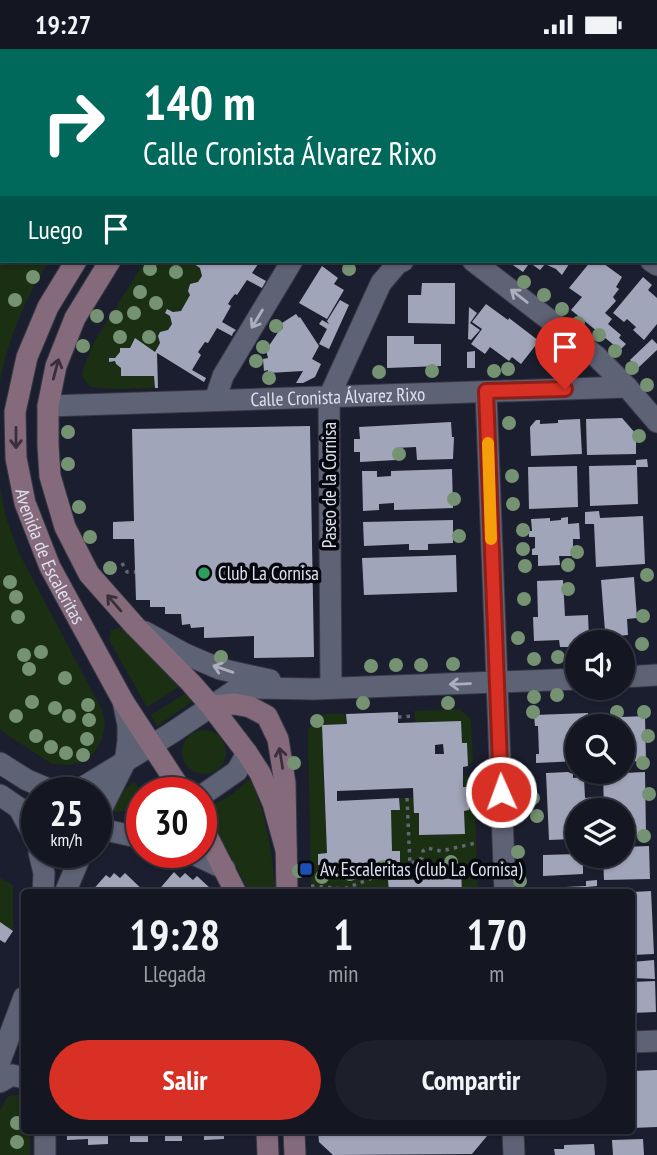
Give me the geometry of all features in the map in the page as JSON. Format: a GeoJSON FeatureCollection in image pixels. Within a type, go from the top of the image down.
{"type":"FeatureCollection","features":[{"type":"Feature","properties":{"kind":"street","name":"Avenida de Escaleritas"},"geometry":{"type":"LineString","coordinates":[[75,263],[48,307],[27,357],[15,412],[16,458],[25,503],[50,567],[123,701],[173,777]]}},
{"type":"Feature","properties":{"kind":"street","name":"Avenida de Escaleritas"},"geometry":{"type":"LineString","coordinates":[[109,263],[75,318],[56,366],[48,406],[50,476],[65,527],[89,574],[135,627],[191,683],[247,753],[260,773],[273,803],[286,850]]}},
{"type":"Feature","properties":{"kind":"street"},"geometry":{"type":"LineString","coordinates":[[215,400],[223,376],[291,263]]}},
{"type":"Feature","properties":{"kind":"street","name":"Paseo de la Cornisa"},"geometry":{"type":"LineString","coordinates":[[322,689],[328,397],[381,283],[398,263]]}},
{"type":"Feature","properties":{"kind":"street"},"geometry":{"type":"LineString","coordinates":[[476,263],[595,355],[657,422]]}},
{"type":"Feature","properties":{"kind":"street","name":"Calle Cronista Álvarez Rixo"},"geometry":{"type":"LineString","coordinates":[[48,406],[627,387]]}},
{"type":"Feature","properties":{"kind":"street"},"geometry":{"type":"LineString","coordinates":[[486,391],[505,889]]}},
{"type":"Feature","properties":{"kind":"street"},"geometry":{"type":"LineString","coordinates":[[135,627],[220,669],[322,689]]}},
{"type":"Feature","properties":{"kind":"street"},"geometry":{"type":"LineString","coordinates":[[635,676],[657,675]]}},
{"type":"Feature","properties":{"kind":"street"},"geometry":{"type":"LineString","coordinates":[[0,763],[27,780],[53,790],[80,789],[234,691],[254,688],[322,689],[565,680]]}},
{"type":"Feature","properties":{"kind":"street"},"geometry":{"type":"LineString","coordinates":[[112,788],[125,762],[128,741],[123,701]]}},
{"type":"Feature","properties":{"kind":"street","name":"Avenida de Escaleritas"},"geometry":{"type":"LineString","coordinates":[[211,706],[221,704],[250,707],[267,716],[278,739],[284,772],[287,889]]}},
{"type":"Feature","properties":{"kind":"street"},"geometry":{"type":"LineString","coordinates":[[217,785],[237,771],[247,753]]}},
{"type":"Feature","properties":{"kind":"street"},"geometry":{"type":"LineString","coordinates":[[0,795],[21,808]]}},
{"type":"Feature","properties":{"kind":"street"},"geometry":{"type":"LineString","coordinates":[[217,854],[234,889]]}},
{"type":"Feature","properties":{"kind":"street"},"geometry":{"type":"LineString","coordinates":[[217,865],[225,869]]}},
{"type":"Feature","properties":{"kind":"street"},"geometry":{"type":"LineString","coordinates":[[43,868],[43,889]]}},
{"type":"Feature","properties":{"kind":"street"},"geometry":{"type":"LineString","coordinates":[[67,889],[75,868]]}},
{"type":"Feature","properties":{"kind":"street"},"geometry":{"type":"LineString","coordinates":[[0,1061],[21,1005]]}},
{"type":"Feature","properties":{"kind":"street"},"geometry":{"type":"LineString","coordinates":[[635,1042],[657,1041]]}},
{"type":"Feature","properties":{"kind":"street"},"geometry":{"type":"LineString","coordinates":[[0,1082],[12,1075],[21,1077]]}},
{"type":"Feature","properties":{"kind":"street"},"geometry":{"type":"LineString","coordinates":[[45,1134],[45,1155]]}},
{"type":"Feature","properties":{"kind":"street"},"geometry":{"type":"LineString","coordinates":[[267,1134],[268,1155]]}},
{"type":"Feature","properties":{"kind":"street"},"geometry":{"type":"LineString","coordinates":[[294,1134],[295,1155]]}},
{"type":"Feature","properties":{"kind":"street"},"geometry":{"type":"LineString","coordinates":[[513,1134],[514,1155]]}},
{"type":"Feature","properties":{"kind":"path"},"geometry":{"type":"LineString","coordinates":[[122,563],[127,572],[135,572]]}},
{"type":"Feature","properties":{"kind":"path"},"geometry":{"type":"LineString","coordinates":[[398,717],[412,716]]}},
{"type":"Feature","properties":{"kind":"path"},"geometry":{"type":"LineString","coordinates":[[407,799],[410,864]]}},
{"type":"Feature","properties":{"kind":"path"},"geometry":{"type":"LineString","coordinates":[[311,886],[344,889],[407,869],[410,864],[422,858],[423,851],[427,848],[441,851],[476,843]]}},
{"type":"Feature","properties":{"kind":"green space"},"geometry":{"type":"Polygon","coordinates":[[[0,263],[48,263],[19,318],[0,381],[0,263]]]}},
{"type":"Feature","properties":{"kind":"green space"},"geometry":{"type":"Polygon","coordinates":[[[144,263],[196,263],[200,268],[202,276],[198,282],[190,284],[190,295],[181,311],[173,312],[167,309],[165,312],[170,316],[172,324],[168,330],[158,335],[160,343],[155,352],[135,339],[130,348],[120,348],[115,358],[109,358],[109,362],[115,361],[121,368],[121,376],[154,376],[155,388],[90,387],[82,373],[94,342],[144,263]]]}},
{"type":"Feature","properties":{"kind":"green space"},"geometry":{"type":"Polygon","coordinates":[[[0,486],[6,518],[19,553],[103,712],[105,724],[102,739],[94,753],[71,765],[52,764],[0,730],[0,486]]]}},
{"type":"Feature","properties":{"kind":"green space"},"geometry":{"type":"Polygon","coordinates":[[[119,628],[179,687],[147,707],[109,640],[111,630],[119,628]]]}},
{"type":"Feature","properties":{"kind":"green space"},"geometry":{"type":"Polygon","coordinates":[[[186,693],[193,701],[157,726],[151,715],[186,693]]]}},
{"type":"Feature","properties":{"kind":"green space"},"geometry":{"type":"Polygon","coordinates":[[[460,709],[471,720],[473,761],[468,766],[467,743],[462,743],[461,721],[415,722],[414,711],[460,709]]]}},
{"type":"Feature","properties":{"kind":"green space"},"geometry":{"type":"Polygon","coordinates":[[[324,714],[346,714],[347,724],[322,725],[327,853],[318,854],[318,865],[400,862],[400,851],[392,851],[391,810],[400,810],[399,798],[413,798],[414,813],[419,813],[419,835],[465,834],[464,811],[469,810],[469,788],[463,787],[463,776],[468,776],[474,783],[478,889],[462,889],[461,868],[450,868],[450,879],[388,880],[389,889],[311,889],[308,729],[324,714]]]}},
{"type":"Feature","properties":{"kind":"green space"},"geometry":{"type":"Polygon","coordinates":[[[204,730],[219,737],[226,752],[219,767],[204,774],[189,767],[182,752],[189,737],[204,730]]]}},
{"type":"Feature","properties":{"kind":"green space"},"geometry":{"type":"Polygon","coordinates":[[[250,779],[265,821],[276,889],[248,889],[217,831],[217,803],[250,779]]]}},
{"type":"Feature","properties":{"kind":"green space"},"geometry":{"type":"Polygon","coordinates":[[[126,790],[126,811],[113,812],[116,803],[126,790]]]}},
{"type":"Feature","properties":{"kind":"green space"},"geometry":{"type":"Polygon","coordinates":[[[0,878],[13,885],[13,931],[0,922],[0,878]]]}},
{"type":"Feature","properties":{"kind":"green space"},"geometry":{"type":"Polygon","coordinates":[[[21,1096],[21,1134],[30,1134],[30,1155],[0,1155],[0,1111],[7,1097],[21,1096]]]}},
{"type":"Feature","properties":{"kind":"building"},"geometry":{"type":"Polygon","coordinates":[[[259,263],[252,273],[266,281],[262,288],[247,280],[228,304],[231,306],[222,322],[236,330],[232,336],[217,328],[208,343],[205,342],[198,352],[201,355],[192,370],[206,378],[204,382],[157,353],[158,388],[155,388],[154,376],[121,376],[121,368],[115,361],[109,362],[109,358],[115,358],[120,348],[130,348],[135,338],[155,352],[160,343],[160,332],[168,330],[172,324],[170,316],[165,313],[167,309],[173,312],[181,311],[190,295],[190,284],[198,282],[202,276],[200,268],[194,264],[259,263]]]}},
{"type":"Feature","properties":{"kind":"building"},"geometry":{"type":"Polygon","coordinates":[[[510,263],[530,263],[523,272],[510,263]]]}},
{"type":"Feature","properties":{"kind":"building"},"geometry":{"type":"Polygon","coordinates":[[[534,263],[570,263],[562,275],[545,264],[540,270],[533,265],[534,263]]]}},
{"type":"Feature","properties":{"kind":"building"},"geometry":{"type":"Polygon","coordinates":[[[589,263],[603,263],[622,277],[616,287],[619,289],[613,297],[616,301],[605,313],[612,319],[608,324],[621,335],[619,338],[626,344],[620,350],[571,310],[582,297],[569,288],[589,263]]]}},
{"type":"Feature","properties":{"kind":"building"},"geometry":{"type":"Polygon","coordinates":[[[322,266],[338,278],[334,284],[344,290],[327,319],[299,303],[322,266]]]}},
{"type":"Feature","properties":{"kind":"building"},"geometry":{"type":"Polygon","coordinates":[[[643,277],[652,285],[648,290],[657,298],[657,324],[644,340],[633,330],[636,327],[627,319],[624,322],[613,313],[643,277]]]}},
{"type":"Feature","properties":{"kind":"building"},"geometry":{"type":"Polygon","coordinates":[[[422,283],[455,283],[455,324],[408,323],[408,295],[421,295],[422,283]]]}},
{"type":"Feature","properties":{"kind":"building"},"geometry":{"type":"Polygon","coordinates":[[[340,300],[349,305],[329,349],[319,344],[327,329],[319,324],[322,320],[329,324],[327,321],[340,300]]]}},
{"type":"Feature","properties":{"kind":"building"},"geometry":{"type":"Polygon","coordinates":[[[486,304],[539,341],[521,364],[512,357],[509,361],[490,347],[485,354],[471,344],[482,329],[472,322],[486,304]]]}},
{"type":"Feature","properties":{"kind":"building"},"geometry":{"type":"Polygon","coordinates":[[[469,307],[477,313],[470,323],[480,330],[471,340],[468,339],[469,307]]]}},
{"type":"Feature","properties":{"kind":"building"},"geometry":{"type":"Polygon","coordinates":[[[296,314],[319,346],[312,359],[321,364],[315,377],[303,383],[296,383],[303,371],[264,371],[263,359],[268,358],[266,350],[283,328],[282,323],[296,314]]]}},
{"type":"Feature","properties":{"kind":"building"},"geometry":{"type":"Polygon","coordinates":[[[387,336],[414,336],[414,344],[441,344],[441,366],[387,368],[387,336]]]}},
{"type":"Feature","properties":{"kind":"building"},"geometry":{"type":"Polygon","coordinates":[[[652,339],[657,344],[657,350],[638,368],[630,360],[652,339]]]}},
{"type":"Feature","properties":{"kind":"building"},"geometry":{"type":"Polygon","coordinates":[[[475,351],[475,368],[467,368],[467,352],[475,351]]]}},
{"type":"Feature","properties":{"kind":"building"},"geometry":{"type":"Polygon","coordinates":[[[622,418],[636,434],[636,454],[587,455],[586,419],[622,418]]]}},
{"type":"Feature","properties":{"kind":"building"},"geometry":{"type":"Polygon","coordinates":[[[580,419],[582,454],[531,456],[530,427],[536,420],[540,420],[540,424],[580,419]]]}},
{"type":"Feature","properties":{"kind":"building"},"geometry":{"type":"Polygon","coordinates":[[[451,422],[454,437],[453,459],[417,460],[416,447],[396,448],[396,460],[360,462],[360,452],[354,452],[354,439],[360,439],[359,427],[451,422]]]}},
{"type":"Feature","properties":{"kind":"building"},"geometry":{"type":"Polygon","coordinates":[[[310,426],[314,657],[254,658],[254,636],[204,638],[204,627],[191,628],[190,624],[182,625],[181,614],[165,614],[165,607],[150,607],[150,600],[136,600],[134,539],[113,539],[113,522],[134,521],[132,429],[310,426]]]}},
{"type":"Feature","properties":{"kind":"building"},"geometry":{"type":"Polygon","coordinates":[[[647,459],[648,467],[637,467],[638,504],[590,506],[589,466],[636,465],[636,460],[647,459]]]}},
{"type":"Feature","properties":{"kind":"building"},"geometry":{"type":"Polygon","coordinates":[[[577,466],[578,507],[529,509],[528,467],[577,466]]]}},
{"type":"Feature","properties":{"kind":"building"},"geometry":{"type":"Polygon","coordinates":[[[452,469],[453,508],[394,510],[394,503],[379,504],[379,510],[363,511],[362,471],[377,471],[377,477],[391,476],[391,471],[452,469]]]}},
{"type":"Feature","properties":{"kind":"building"},"geometry":{"type":"Polygon","coordinates":[[[599,511],[600,518],[643,516],[645,564],[596,567],[594,524],[585,524],[585,512],[599,511]]]}},
{"type":"Feature","properties":{"kind":"building"},"geometry":{"type":"Polygon","coordinates":[[[568,517],[568,524],[579,523],[580,539],[573,539],[571,556],[559,556],[560,565],[538,566],[538,555],[532,555],[535,537],[529,537],[529,531],[532,531],[531,519],[550,518],[550,521],[568,517]]]}},
{"type":"Feature","properties":{"kind":"building"},"geometry":{"type":"Polygon","coordinates":[[[453,520],[453,543],[428,544],[428,550],[409,550],[409,544],[364,546],[363,522],[453,520]]]}},
{"type":"Feature","properties":{"kind":"building"},"geometry":{"type":"Polygon","coordinates":[[[456,555],[457,592],[364,595],[362,558],[456,555]]]}},
{"type":"Feature","properties":{"kind":"building"},"geometry":{"type":"Polygon","coordinates":[[[634,577],[637,618],[627,619],[628,630],[605,630],[601,580],[634,577]]]}},
{"type":"Feature","properties":{"kind":"building"},"geometry":{"type":"Polygon","coordinates":[[[563,580],[565,616],[588,615],[589,630],[565,630],[565,647],[560,647],[559,640],[534,641],[533,617],[538,617],[537,581],[563,580]]]}},
{"type":"Feature","properties":{"kind":"building"},"geometry":{"type":"Polygon","coordinates":[[[398,712],[398,723],[461,721],[462,743],[467,743],[468,766],[463,767],[463,787],[468,787],[469,810],[464,811],[465,834],[419,835],[419,813],[414,813],[413,788],[337,791],[337,801],[399,798],[400,810],[391,810],[392,851],[400,851],[400,862],[318,865],[318,854],[327,853],[322,725],[347,724],[346,714],[398,712]],[[443,744],[435,745],[435,754],[444,754],[443,744]]]}},
{"type":"Feature","properties":{"kind":"building"},"geometry":{"type":"Polygon","coordinates":[[[588,713],[565,714],[565,762],[536,763],[536,754],[539,754],[538,726],[535,726],[534,715],[588,713]]]}},
{"type":"Feature","properties":{"kind":"building"},"geometry":{"type":"Polygon","coordinates":[[[635,716],[645,716],[646,761],[635,761],[635,716]]]}},
{"type":"Feature","properties":{"kind":"building"},"geometry":{"type":"Polygon","coordinates":[[[565,772],[565,784],[584,784],[585,798],[565,798],[565,839],[549,840],[546,773],[565,772]]]}},
{"type":"Feature","properties":{"kind":"building"},"geometry":{"type":"Polygon","coordinates":[[[635,772],[645,772],[646,835],[635,835],[635,798],[604,798],[603,784],[635,784],[635,772]]]}},
{"type":"Feature","properties":{"kind":"building"},"geometry":{"type":"Polygon","coordinates":[[[649,846],[650,879],[604,880],[604,868],[635,868],[635,847],[649,846]]]}},
{"type":"Feature","properties":{"kind":"building"},"geometry":{"type":"Polygon","coordinates":[[[565,854],[565,868],[583,868],[583,874],[543,876],[543,855],[565,854]]]}},
{"type":"Feature","properties":{"kind":"building"},"geometry":{"type":"Polygon","coordinates":[[[449,868],[461,868],[462,889],[389,889],[388,880],[450,879],[449,868]]]}},
{"type":"Feature","properties":{"kind":"building"},"geometry":{"type":"Polygon","coordinates":[[[174,872],[180,878],[185,873],[193,880],[197,876],[211,889],[159,889],[174,872]]]}},
{"type":"Feature","properties":{"kind":"building"},"geometry":{"type":"Polygon","coordinates":[[[114,873],[120,878],[125,873],[142,889],[94,889],[106,875],[110,878],[114,873]]]}},
{"type":"Feature","properties":{"kind":"building"},"geometry":{"type":"Polygon","coordinates":[[[597,880],[597,886],[587,889],[544,889],[586,886],[586,881],[597,880]]]}},
{"type":"Feature","properties":{"kind":"building"},"geometry":{"type":"Polygon","coordinates":[[[651,891],[654,954],[635,955],[635,892],[651,891]]]}},
{"type":"Feature","properties":{"kind":"building"},"geometry":{"type":"Polygon","coordinates":[[[0,922],[13,931],[5,943],[0,940],[0,922]]]}},
{"type":"Feature","properties":{"kind":"building"},"geometry":{"type":"Polygon","coordinates":[[[654,960],[655,979],[635,978],[635,962],[654,960]]]}},
{"type":"Feature","properties":{"kind":"building"},"geometry":{"type":"Polygon","coordinates":[[[655,981],[656,1012],[635,1013],[635,982],[655,981]]]}},
{"type":"Feature","properties":{"kind":"building"},"geometry":{"type":"Polygon","coordinates":[[[657,1070],[657,1127],[635,1128],[635,1071],[657,1070]]]}},
{"type":"Feature","properties":{"kind":"building"},"geometry":{"type":"Polygon","coordinates":[[[67,1134],[182,1134],[182,1141],[165,1141],[165,1135],[148,1135],[148,1142],[130,1142],[130,1135],[108,1136],[108,1144],[88,1145],[88,1139],[67,1140],[67,1134]]]}},
{"type":"Feature","properties":{"kind":"building"},"geometry":{"type":"Polygon","coordinates":[[[204,1134],[243,1134],[224,1135],[224,1139],[204,1140],[204,1134]]]}},
{"type":"Feature","properties":{"kind":"building"},"geometry":{"type":"Polygon","coordinates":[[[318,1134],[487,1134],[472,1154],[333,1155],[319,1142],[318,1134]]]}},
{"type":"Feature","properties":{"kind":"building"},"geometry":{"type":"Polygon","coordinates":[[[643,1139],[644,1155],[613,1155],[612,1140],[643,1139]]]}},
{"type":"Feature","properties":{"kind":"building"},"geometry":{"type":"Polygon","coordinates":[[[594,1144],[595,1155],[555,1155],[554,1149],[564,1149],[564,1145],[594,1144]]]}},
{"type":"Feature","properties":{"kind":"slow traffic"},"geometry":{"type":"LineString","coordinates":[[488,443],[491,539]]}},
{"type":"Feature","properties":{"kind":"place","name":"Club La Cornisa"},"geometry":{"type":"Point","coordinates":[204,573]}},
{"type":"Feature","properties":{"kind":"place","name":"Av. Escaleritas (club La Cornisa)"},"geometry":{"type":"Point","coordinates":[306,869]}},
{"type":"Feature","properties":{"kind":"route"},"geometry":{"type":"LineString","coordinates":[[501,792],[486,391],[565,389]]}}]}
